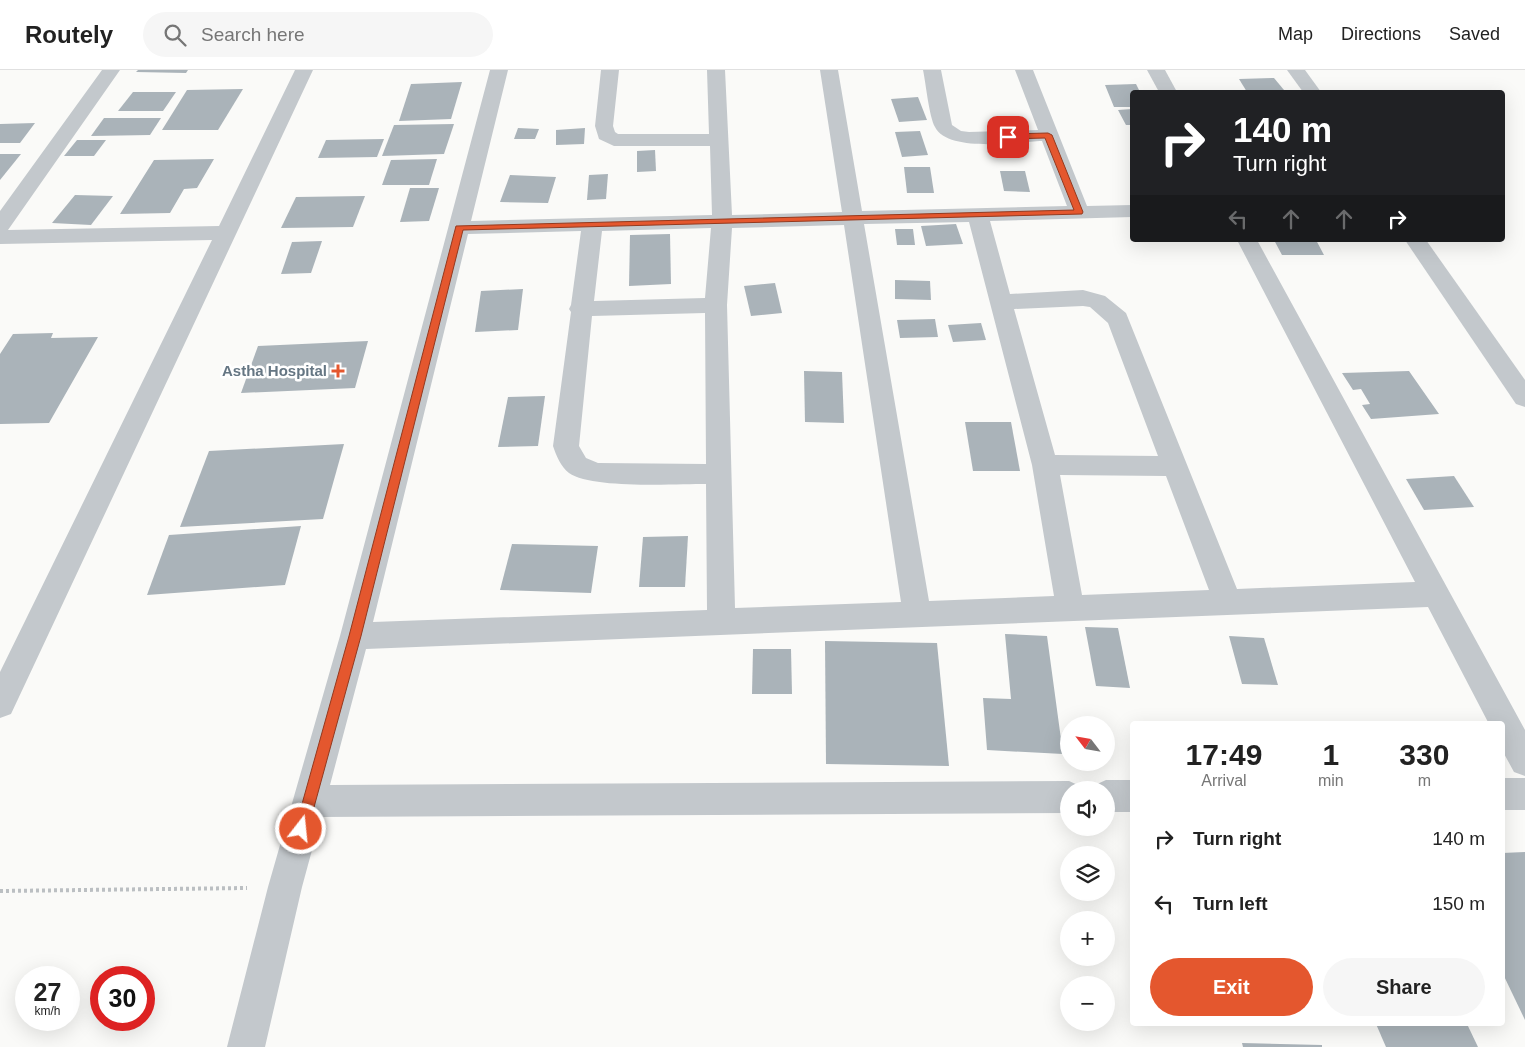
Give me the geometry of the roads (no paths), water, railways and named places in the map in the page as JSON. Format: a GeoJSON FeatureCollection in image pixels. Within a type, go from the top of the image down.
{"type":"FeatureCollection","features":[{"type":"Feature","properties":{"kind":"street"},"geometry":{"type":"LineString","coordinates":[[0,226],[111,70]]}},
{"type":"Feature","properties":{"kind":"street"},"geometry":{"type":"LineString","coordinates":[[0,704],[304,70]]}},
{"type":"Feature","properties":{"kind":"street"},"geometry":{"type":"LineString","coordinates":[[246,1047],[285,887],[355,636],[499,70]]}},
{"type":"Feature","properties":{"kind":"street"},"geometry":{"type":"LineString","coordinates":[[610,70],[604,126],[606,135],[614,140],[624,141],[719,140]]}},
{"type":"Feature","properties":{"kind":"street"},"geometry":{"type":"LineString","coordinates":[[716,70],[722,221],[716,305],[721,622]]}},
{"type":"Feature","properties":{"kind":"street"},"geometry":{"type":"LineString","coordinates":[[829,70],[917,614]]}},
{"type":"Feature","properties":{"kind":"street"},"geometry":{"type":"LineString","coordinates":[[932,70],[943,126],[947,132],[969,138],[1048,135]]}},
{"type":"Feature","properties":{"kind":"street"},"geometry":{"type":"LineString","coordinates":[[1024,70],[1079,212]]}},
{"type":"Feature","properties":{"kind":"street"},"geometry":{"type":"LineString","coordinates":[[1156,70],[1167,90]]}},
{"type":"Feature","properties":{"kind":"street"},"geometry":{"type":"LineString","coordinates":[[1296,70],[1311,90]]}},
{"type":"Feature","properties":{"kind":"street"},"geometry":{"type":"LineString","coordinates":[[459,228],[1130,211]]}},
{"type":"Feature","properties":{"kind":"street"},"geometry":{"type":"LineString","coordinates":[[978,215],[1045,464],[1070,608]]}},
{"type":"Feature","properties":{"kind":"street"},"geometry":{"type":"LineString","coordinates":[[592,224],[580,309],[566,446],[570,459],[581,468],[598,472],[718,474]]}},
{"type":"Feature","properties":{"kind":"street"},"geometry":{"type":"LineString","coordinates":[[0,237],[226,233]]}},
{"type":"Feature","properties":{"kind":"street"},"geometry":{"type":"LineString","coordinates":[[1248,242],[1504,721]]}},
{"type":"Feature","properties":{"kind":"street"},"geometry":{"type":"LineString","coordinates":[[1416,242],[1525,398]]}},
{"type":"Feature","properties":{"kind":"street"},"geometry":{"type":"LineString","coordinates":[[1000,302],[1083,298],[1097,301],[1109,309],[1118,319],[1228,603]]}},
{"type":"Feature","properties":{"kind":"street"},"geometry":{"type":"LineString","coordinates":[[580,309],[716,305]]}},
{"type":"Feature","properties":{"kind":"street"},"geometry":{"type":"LineString","coordinates":[[1045,464],[1176,466]]}},
{"type":"Feature","properties":{"kind":"street"},"geometry":{"type":"LineString","coordinates":[[355,636],[1436,594]]}},
{"type":"Feature","properties":{"kind":"street"},"geometry":{"type":"LineString","coordinates":[[1505,723],[1525,761]]}},
{"type":"Feature","properties":{"kind":"street"},"geometry":{"type":"LineString","coordinates":[[1505,794],[1525,794]]}},
{"type":"Feature","properties":{"kind":"street"},"geometry":{"type":"LineString","coordinates":[[1115,796],[1130,796]]}},
{"type":"Feature","properties":{"kind":"street"},"geometry":{"type":"LineString","coordinates":[[310,801],[1060,797]]}},
{"type":"Feature","properties":{"kind":"place","name":"Astha Hospital"},"geometry":{"type":"Point","coordinates":[338,371]}}]}
